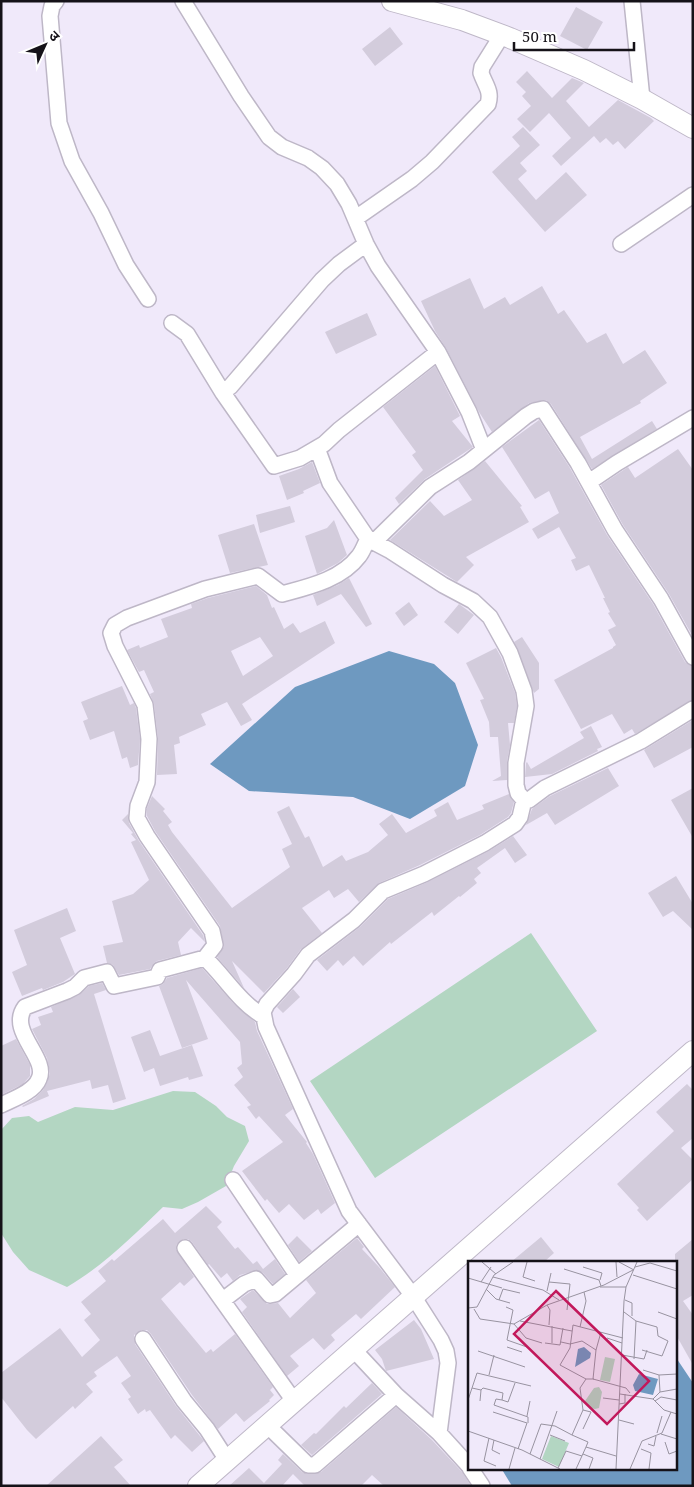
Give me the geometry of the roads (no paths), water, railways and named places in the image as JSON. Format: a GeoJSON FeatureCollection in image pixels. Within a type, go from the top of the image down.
{"type":"FeatureCollection","features":[{"type":"Feature","properties":{"kind":"main road"},"geometry":{"type":"LineString","coordinates":[[392,1],[462,20],[502,34],[584,70],[642,99],[693,128]]}},
{"type":"Feature","properties":{"kind":"main road"},"geometry":{"type":"LineString","coordinates":[[198,1486],[413,1296],[690,1060]]}},
{"type":"Feature","properties":{"kind":"street"},"geometry":{"type":"LineString","coordinates":[[56,1],[52,6],[50,16],[59,123],[72,161],[101,213],[126,265],[148,298]]}},
{"type":"Feature","properties":{"kind":"street"},"geometry":{"type":"LineString","coordinates":[[183,1],[240,96],[269,137],[276,143],[308,158],[322,168],[337,184],[349,204],[366,244],[378,266],[438,352],[469,412],[484,450]]}},
{"type":"Feature","properties":{"kind":"street"},"geometry":{"type":"LineString","coordinates":[[632,1],[642,99]]}},
{"type":"Feature","properties":{"kind":"street"},"geometry":{"type":"LineString","coordinates":[[356,218],[412,179],[432,162],[488,104],[489,90],[481,73],[482,67],[502,34]]}},
{"type":"Feature","properties":{"kind":"street"},"geometry":{"type":"LineString","coordinates":[[622,244],[693,195]]}},
{"type":"Feature","properties":{"kind":"street"},"geometry":{"type":"LineString","coordinates":[[230,387],[322,280],[339,264],[366,244]]}},
{"type":"Feature","properties":{"kind":"street"},"geometry":{"type":"LineString","coordinates":[[172,323],[186,334],[223,393],[274,466],[300,458],[324,444],[438,352]]}},
{"type":"Feature","properties":{"kind":"street"},"geometry":{"type":"LineString","coordinates":[[368,539],[376,540],[430,487],[484,450],[526,416],[534,411],[544,409],[565,441],[615,530],[671,616],[693,657]]}},
{"type":"Feature","properties":{"kind":"street"},"geometry":{"type":"LineString","coordinates":[[589,482],[617,462],[693,418]]}},
{"type":"Feature","properties":{"kind":"street"},"geometry":{"type":"LineString","coordinates":[[317,448],[330,483],[368,539],[473,601],[490,617],[510,654],[524,691],[526,706],[516,763],[516,785],[518,792],[524,800]]}},
{"type":"Feature","properties":{"kind":"street"},"geometry":{"type":"LineString","coordinates":[[1,1105],[26,1091],[40,1079],[41,1069],[20,1021],[21,1013],[25,1007],[66,992],[75,987],[84,978],[107,972],[114,986],[157,977],[160,970],[205,958],[215,946],[212,931],[147,836],[137,818],[138,806],[147,782],[149,739],[145,706],[115,646],[111,633],[115,626],[127,618],[206,589],[258,576],[282,594],[311,586],[335,576],[345,569],[359,556],[368,539]]}},
{"type":"Feature","properties":{"kind":"street"},"geometry":{"type":"LineString","coordinates":[[524,800],[529,800],[545,788],[641,741],[693,709]]}},
{"type":"Feature","properties":{"kind":"street"},"geometry":{"type":"LineString","coordinates":[[439,1433],[448,1363],[446,1351],[413,1296],[349,1211],[266,1027],[263,1016],[267,1004],[308,955],[354,920],[383,891],[433,870],[485,843],[515,824],[520,817],[524,800]]}},
{"type":"Feature","properties":{"kind":"street"},"geometry":{"type":"LineString","coordinates":[[205,958],[221,973],[227,983],[244,1002],[263,1016]]}},
{"type":"Feature","properties":{"kind":"street"},"geometry":{"type":"LineString","coordinates":[[232,1180],[297,1275]]}},
{"type":"Feature","properties":{"kind":"street"},"geometry":{"type":"LineString","coordinates":[[223,1300],[244,1284],[256,1279],[262,1283],[270,1295],[275,1294],[359,1224]]}},
{"type":"Feature","properties":{"kind":"street"},"geometry":{"type":"LineString","coordinates":[[185,1248],[294,1401]]}},
{"type":"Feature","properties":{"kind":"street"},"geometry":{"type":"LineString","coordinates":[[143,1339],[184,1401],[207,1429],[227,1460]]}},
{"type":"Feature","properties":{"kind":"street"},"geometry":{"type":"LineString","coordinates":[[353,1349],[396,1394],[439,1433],[468,1465]]}},
{"type":"Feature","properties":{"kind":"street"},"geometry":{"type":"LineString","coordinates":[[267,1425],[308,1464],[315,1465],[396,1394]]}},
{"type":"Feature","properties":{"kind":"street"},"geometry":{"type":"LineString","coordinates":[[472,1470],[482,1486]]}},
{"type":"Feature","properties":{"kind":"water"},"geometry":{"type":"Polygon","coordinates":[[[389,651],[434,664],[455,683],[478,745],[465,786],[410,819],[353,797],[249,791],[210,764],[295,687],[389,651]]]}},
{"type":"Feature","properties":{"kind":"water"},"geometry":{"type":"Polygon","coordinates":[[[676,1358],[693,1383],[693,1486],[512,1486],[502,1470],[676,1470],[676,1358]]]}}]}
